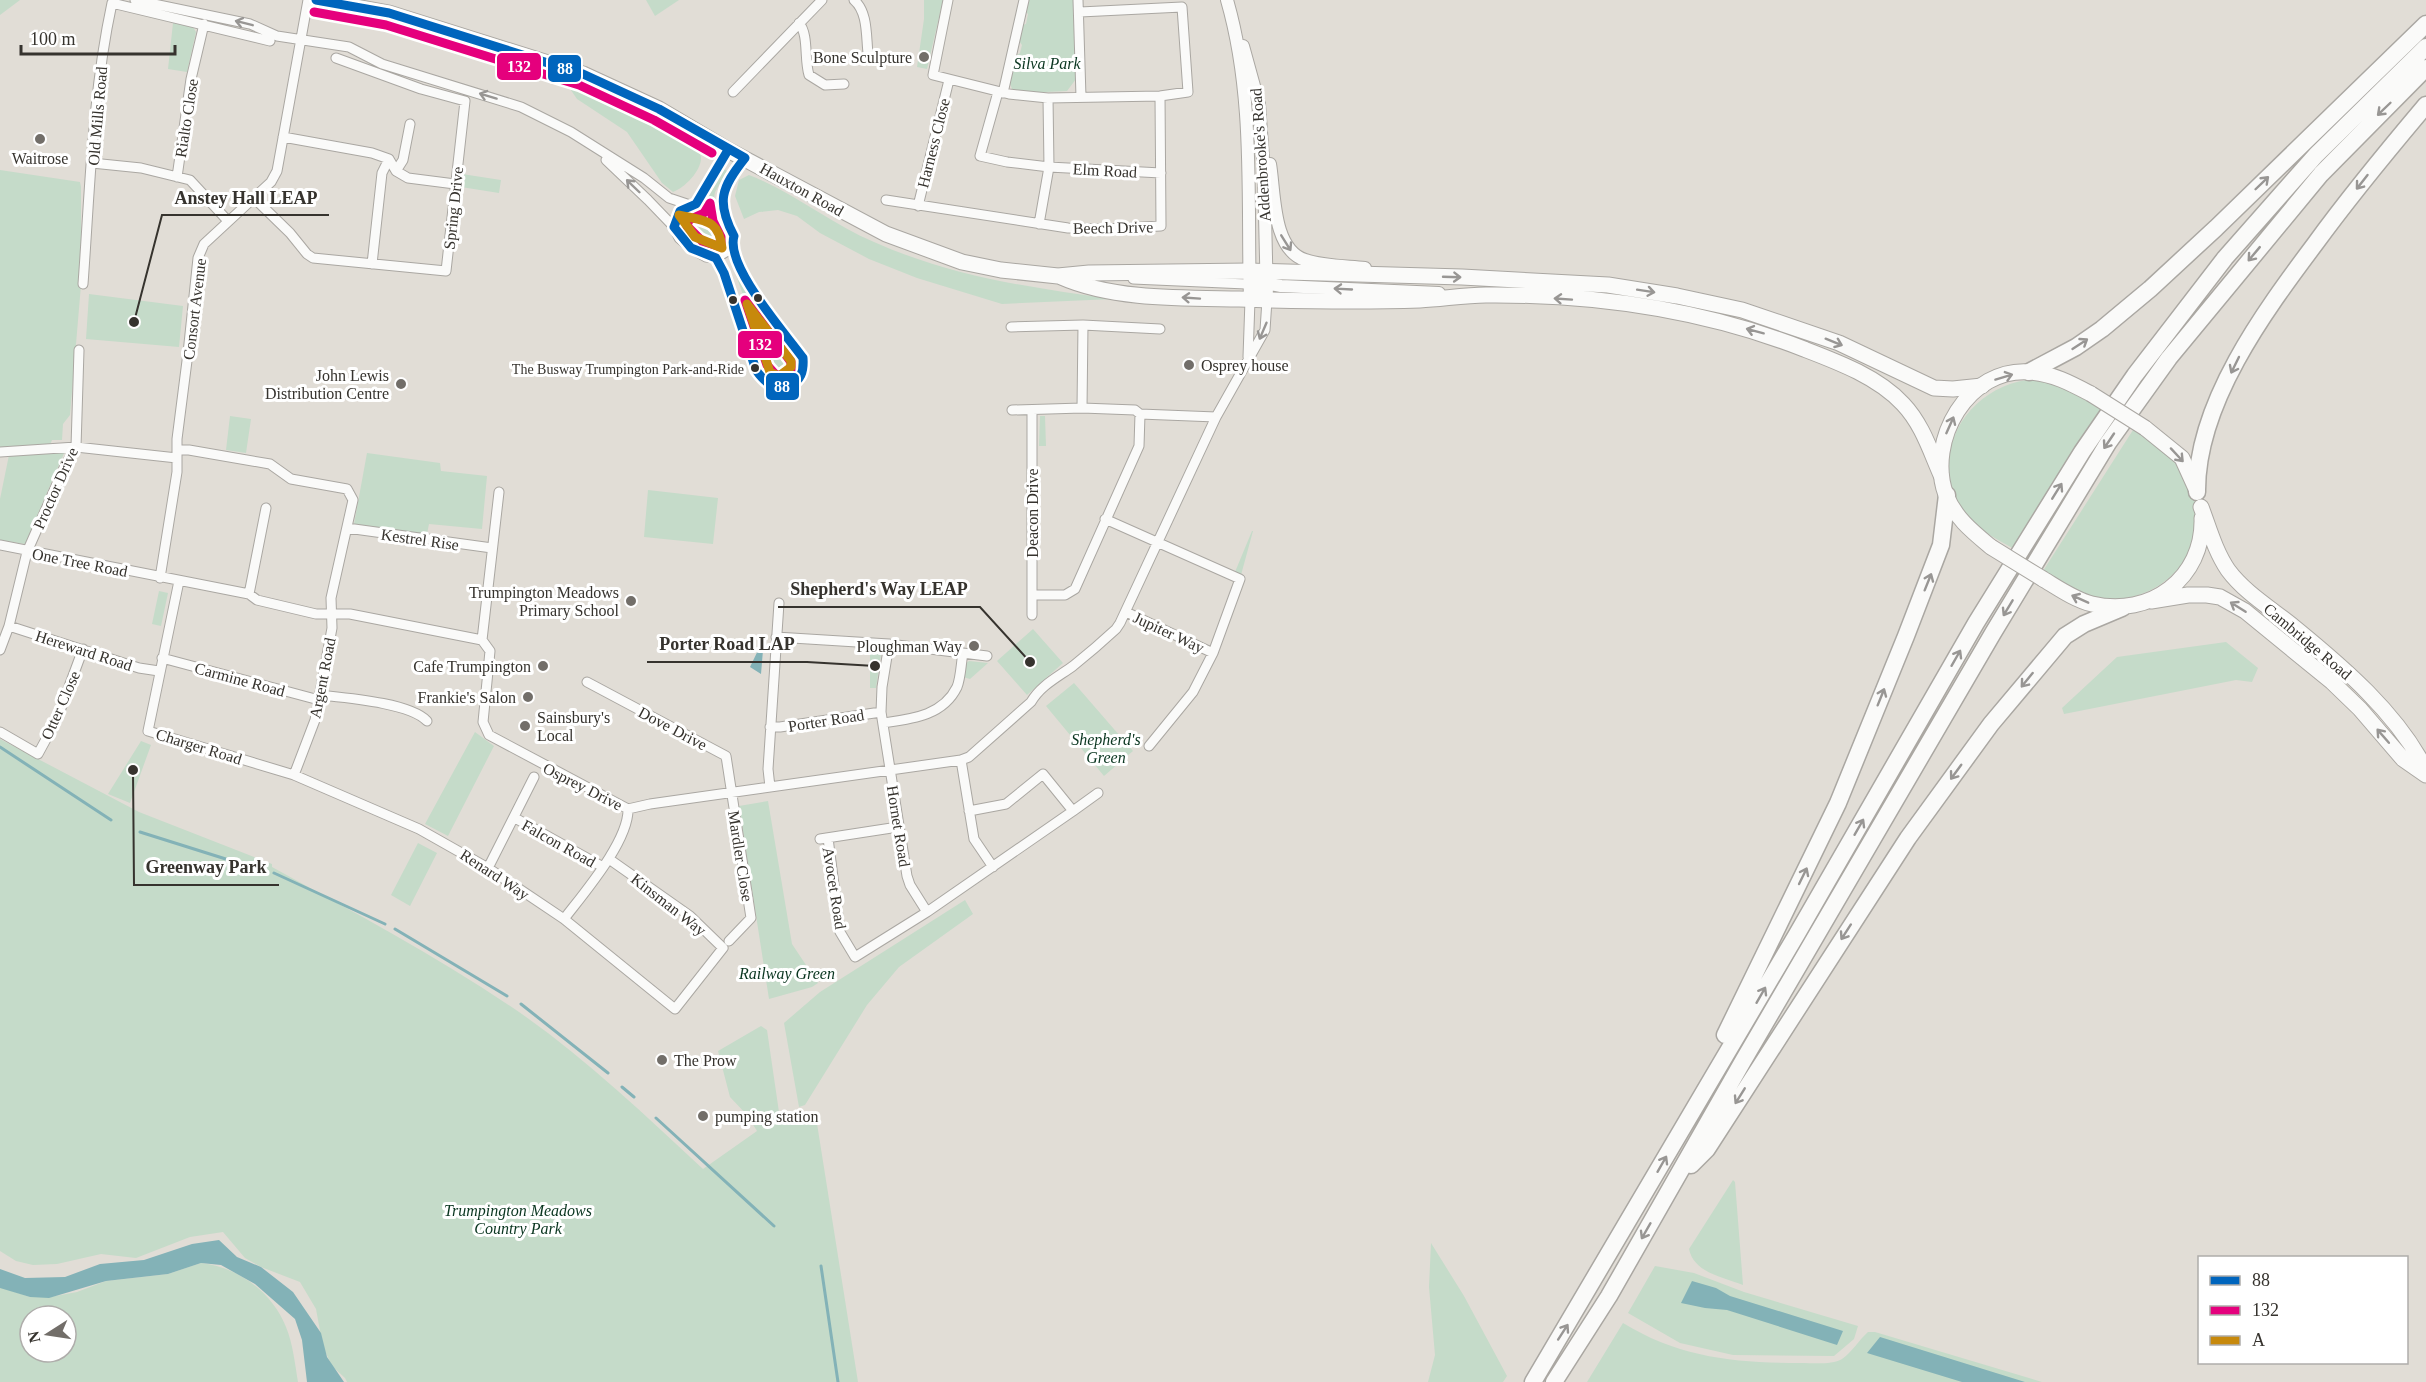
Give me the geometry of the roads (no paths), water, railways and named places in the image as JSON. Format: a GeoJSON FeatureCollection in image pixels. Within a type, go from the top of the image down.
{"type":"FeatureCollection","features":[{"type":"Feature","properties":{"kind":"highway"},"geometry":{"type":"LineString","coordinates":[[2029,372],[2076,347],[2102,329],[2150,289],[2426,24]]}},
{"type":"Feature","properties":{"kind":"highway"},"geometry":{"type":"LineString","coordinates":[[1533,1382],[1700,1100],[1976,623],[2082,452],[2135,375],[2226,258],[2316,155],[2426,47]]}},
{"type":"Feature","properties":{"kind":"highway"},"geometry":{"type":"LineString","coordinates":[[1554,1382],[1609,1296],[1743,1061],[1981,654],[2108,443],[2169,358],[2320,174],[2426,68]]}},
{"type":"Feature","properties":{"kind":"highway"},"geometry":{"type":"LineString","coordinates":[[2199,499],[2201,449],[2239,355],[2283,287],[2342,207],[2426,105]]}},
{"type":"Feature","properties":{"kind":"highway"},"geometry":{"type":"LineString","coordinates":[[1700,1100],[1720,1044],[1838,803],[1941,545],[1947,495]]}},
{"type":"Feature","properties":{"kind":"highway"},"geometry":{"type":"LineString","coordinates":[[1676,1180],[1707,1149],[1908,838],[1991,724],[2065,636],[2084,624],[2122,608]]}},
{"type":"Feature","properties":{"kind":"main road","name":"Hauxton Road"},"geometry":{"type":"LineString","coordinates":[[316,0],[389,13],[583,74],[659,109],[728,150],[886,234],[962,262],[1001,270],[1058,276]]}},
{"type":"Feature","properties":{"kind":"main road"},"geometry":{"type":"LineString","coordinates":[[1058,276],[1089,273],[1259,290],[1420,300],[1486,295],[1593,301],[1675,312],[1770,335],[1830,359],[1884,387],[1901,402],[1922,430],[1947,495],[1965,525],[1992,547],[2043,579],[2090,603],[2122,608]]}},
{"type":"Feature","properties":{"kind":"main road"},"geometry":{"type":"LineString","coordinates":[[1058,276],[1083,287],[1101,290],[1198,298],[1259,290],[1423,276],[1608,285],[1708,301],[1805,330],[1839,343],[1934,388],[1982,386]]}},
{"type":"Feature","properties":{"kind":"main road"},"geometry":{"type":"LineString","coordinates":[[1941,475],[1942,449],[1948,426],[1965,400],[1982,386],[2009,374],[2029,372]]}},
{"type":"Feature","properties":{"kind":"main road","name":"Cambridge Road"},"geometry":{"type":"LineString","coordinates":[[2029,372],[2067,381],[2091,394],[2145,428],[2182,459],[2199,499],[2211,536],[2229,570],[2373,698],[2415,749],[2426,770]]}},
{"type":"Feature","properties":{"kind":"main road"},"geometry":{"type":"LineString","coordinates":[[2151,601],[2177,583],[2195,557],[2202,533],[2199,499]]}},
{"type":"Feature","properties":{"kind":"main road","name":"Cambridge Road"},"geometry":{"type":"LineString","coordinates":[[2122,608],[2188,595],[2220,597],[2245,611],[2332,682],[2360,709],[2403,759],[2426,776]]}},
{"type":"Feature","properties":{"kind":"street"},"geometry":{"type":"LineString","coordinates":[[135,0],[250,24],[277,36],[349,47],[382,64],[496,98],[543,117],[571,132],[596,150],[644,178],[669,198],[724,217]]}},
{"type":"Feature","properties":{"kind":"street","name":"Consort Avenue"},"geometry":{"type":"LineString","coordinates":[[160,578],[177,472],[198,258],[204,244],[272,182],[277,171],[308,0]]}},
{"type":"Feature","properties":{"kind":"street"},"geometry":{"type":"LineString","coordinates":[[733,92],[799,23],[810,4],[822,0]]}},
{"type":"Feature","properties":{"kind":"street"},"geometry":{"type":"LineString","coordinates":[[854,0],[860,4],[865,20],[868,53]]}},
{"type":"Feature","properties":{"kind":"street"},"geometry":{"type":"LineString","coordinates":[[948,0],[933,75],[1000,92],[1048,98],[1160,96],[1188,92],[1182,4],[1080,12]]}},
{"type":"Feature","properties":{"kind":"street"},"geometry":{"type":"LineString","coordinates":[[1024,0],[1000,92],[980,156],[1049,167]]}},
{"type":"Feature","properties":{"kind":"street"},"geometry":{"type":"LineString","coordinates":[[1078,0],[1082,97]]}},
{"type":"Feature","properties":{"kind":"street","name":"Addenbrooke's Road"},"geometry":{"type":"LineString","coordinates":[[1227,0],[1252,75],[1259,104],[1264,173],[1259,290]]}},
{"type":"Feature","properties":{"kind":"street","name":"Old Mills Road"},"geometry":{"type":"LineString","coordinates":[[83,284],[93,163],[93,124],[112,3],[270,41]]}},
{"type":"Feature","properties":{"kind":"street","name":"Addenbrooke's Road"},"geometry":{"type":"LineString","coordinates":[[1231,14],[1246,118],[1259,290]]}},
{"type":"Feature","properties":{"kind":"street"},"geometry":{"type":"LineString","coordinates":[[799,23],[803,28],[805,64],[809,75],[825,85],[844,84]]}},
{"type":"Feature","properties":{"kind":"street","name":"Rialto Close"},"geometry":{"type":"LineString","coordinates":[[177,177],[191,79],[204,24]]}},
{"type":"Feature","properties":{"kind":"street","name":"Spring Drive"},"geometry":{"type":"LineString","coordinates":[[255,199],[290,233],[306,254],[313,258],[446,271],[465,100],[421,89],[336,58]]}},
{"type":"Feature","properties":{"kind":"street","name":"Harness Close"},"geometry":{"type":"LineString","coordinates":[[918,206],[949,80]]}},
{"type":"Feature","properties":{"kind":"street","name":"Beech Drive"},"geometry":{"type":"LineString","coordinates":[[972,212],[1039,224],[1104,229],[1161,226],[1160,96]]}},
{"type":"Feature","properties":{"kind":"street","name":"Elm Road"},"geometry":{"type":"LineString","coordinates":[[1039,224],[1049,167],[1048,98]]}},
{"type":"Feature","properties":{"kind":"street"},"geometry":{"type":"LineString","coordinates":[[1259,104],[1280,233],[1290,251],[1301,258],[1312,261],[1423,276]]}},
{"type":"Feature","properties":{"kind":"street"},"geometry":{"type":"LineString","coordinates":[[396,171],[404,160],[410,124]]}},
{"type":"Feature","properties":{"kind":"street"},"geometry":{"type":"LineString","coordinates":[[283,136],[372,153],[389,159],[396,171],[408,178],[456,184]]}},
{"type":"Feature","properties":{"kind":"street"},"geometry":{"type":"LineString","coordinates":[[596,150],[674,227],[679,238],[706,257],[716,258],[726,252],[734,236],[724,217],[722,199],[733,173],[745,158]]}},
{"type":"Feature","properties":{"kind":"street"},"geometry":{"type":"LineString","coordinates":[[674,227],[680,211],[693,205],[728,150]]}},
{"type":"Feature","properties":{"kind":"street"},"geometry":{"type":"LineString","coordinates":[[372,264],[382,173],[389,159]]}},
{"type":"Feature","properties":{"kind":"street"},"geometry":{"type":"LineString","coordinates":[[93,163],[141,168],[190,180],[228,221]]}},
{"type":"Feature","properties":{"kind":"street","name":"Elm Road"},"geometry":{"type":"LineString","coordinates":[[1049,167],[1161,173]]}},
{"type":"Feature","properties":{"kind":"street","name":"Harness Close"},"geometry":{"type":"LineString","coordinates":[[886,200],[972,212]]}},
{"type":"Feature","properties":{"kind":"street"},"geometry":{"type":"LineString","coordinates":[[1248,360],[1250,334],[1259,290]]}},
{"type":"Feature","properties":{"kind":"street","name":"Osprey Drive"},"geometry":{"type":"LineString","coordinates":[[482,640],[490,651],[483,722],[489,735],[628,809],[969,757],[1031,702],[1036,694],[1059,674],[1071,668],[1116,629],[1216,417],[1265,330],[1259,290]]}},
{"type":"Feature","properties":{"kind":"street"},"geometry":{"type":"LineString","coordinates":[[1011,327],[1083,325],[1160,329]]}},
{"type":"Feature","properties":{"kind":"street"},"geometry":{"type":"LineString","coordinates":[[1082,408],[1083,325]]}},
{"type":"Feature","properties":{"kind":"street","name":"Proctor Drive"},"geometry":{"type":"LineString","coordinates":[[0,650],[2,637],[9,626],[27,552],[64,468],[76,447],[79,350]]}},
{"type":"Feature","properties":{"kind":"street"},"geometry":{"type":"LineString","coordinates":[[1012,410],[1082,408],[1135,410],[1140,414],[1197,414],[1216,417]]}},
{"type":"Feature","properties":{"kind":"street","name":"Deacon Drive"},"geometry":{"type":"LineString","coordinates":[[1032,410],[1032,615]]}},
{"type":"Feature","properties":{"kind":"street"},"geometry":{"type":"LineString","coordinates":[[1032,595],[1065,595],[1075,589],[1139,446],[1140,414]]}},
{"type":"Feature","properties":{"kind":"street"},"geometry":{"type":"LineString","coordinates":[[0,452],[76,447],[165,458],[177,454]]}},
{"type":"Feature","properties":{"kind":"street","name":"Argent Road"},"geometry":{"type":"LineString","coordinates":[[177,454],[189,450],[270,464],[291,479],[347,489],[353,500],[331,598],[332,628],[320,697],[315,720],[294,775]]}},
{"type":"Feature","properties":{"kind":"street"},"geometry":{"type":"LineString","coordinates":[[160,578],[249,594],[257,600],[316,614],[350,614],[482,640],[499,492]]}},
{"type":"Feature","properties":{"kind":"street"},"geometry":{"type":"LineString","coordinates":[[249,594],[266,508]]}},
{"type":"Feature","properties":{"kind":"street"},"geometry":{"type":"LineString","coordinates":[[1106,519],[1157,542]]}},
{"type":"Feature","properties":{"kind":"street","name":"Kestrel Rise"},"geometry":{"type":"LineString","coordinates":[[347,528],[492,548]]}},
{"type":"Feature","properties":{"kind":"street","name":"Jupiter Way"},"geometry":{"type":"LineString","coordinates":[[1149,746],[1193,692],[1213,653],[1240,579],[1157,542]]}},
{"type":"Feature","properties":{"kind":"street","name":"One Tree Road"},"geometry":{"type":"LineString","coordinates":[[0,545],[160,578]]}},
{"type":"Feature","properties":{"kind":"street","name":"Charger Road"},"geometry":{"type":"LineString","coordinates":[[178,581],[148,731],[294,775]]}},
{"type":"Feature","properties":{"kind":"street"},"geometry":{"type":"LineString","coordinates":[[771,787],[768,769],[779,603]]}},
{"type":"Feature","properties":{"kind":"street","name":"Jupiter Way"},"geometry":{"type":"LineString","coordinates":[[1126,612],[1213,653]]}},
{"type":"Feature","properties":{"kind":"street","name":"Hereward Road"},"geometry":{"type":"LineString","coordinates":[[9,626],[139,668],[159,671]]}},
{"type":"Feature","properties":{"kind":"street"},"geometry":{"type":"LineString","coordinates":[[776,637],[889,644],[987,657]]}},
{"type":"Feature","properties":{"kind":"street","name":"Porter Road"},"geometry":{"type":"LineString","coordinates":[[889,644],[882,687],[881,712],[890,770]]}},
{"type":"Feature","properties":{"kind":"street","name":"Otter Close"},"geometry":{"type":"LineString","coordinates":[[0,732],[38,754],[57,719],[83,649]]}},
{"type":"Feature","properties":{"kind":"street","name":"Porter Road"},"geometry":{"type":"LineString","coordinates":[[883,723],[929,715],[949,698],[958,686],[963,653]]}},
{"type":"Feature","properties":{"kind":"street","name":"Carmine Road"},"geometry":{"type":"LineString","coordinates":[[162,658],[320,697],[386,704],[421,714],[427,721]]}},
{"type":"Feature","properties":{"kind":"street","name":"Dove Drive"},"geometry":{"type":"LineString","coordinates":[[587,682],[726,756],[731,794]]}},
{"type":"Feature","properties":{"kind":"street","name":"Porter Road"},"geometry":{"type":"LineString","coordinates":[[770,727],[881,712]]}},
{"type":"Feature","properties":{"kind":"street"},"geometry":{"type":"LineString","coordinates":[[961,760],[974,839],[993,867]]}},
{"type":"Feature","properties":{"kind":"street","name":"Hornet Road"},"geometry":{"type":"LineString","coordinates":[[890,770],[898,827],[910,885],[927,912]]}},
{"type":"Feature","properties":{"kind":"street"},"geometry":{"type":"LineString","coordinates":[[969,811],[1006,804],[1043,774],[1073,811]]}},
{"type":"Feature","properties":{"kind":"street","name":"Renard Way"},"geometry":{"type":"LineString","coordinates":[[294,775],[412,826],[488,868],[564,919],[675,1009]]}},
{"type":"Feature","properties":{"kind":"street","name":"Falcon Road"},"geometry":{"type":"LineString","coordinates":[[488,868],[534,777]]}},
{"type":"Feature","properties":{"kind":"street"},"geometry":{"type":"LineString","coordinates":[[927,912],[1098,793]]}},
{"type":"Feature","properties":{"kind":"street","name":"Mardler Close"},"geometry":{"type":"LineString","coordinates":[[729,941],[751,918],[731,794]]}},
{"type":"Feature","properties":{"kind":"street","name":"Falcon Road"},"geometry":{"type":"LineString","coordinates":[[564,919],[606,863],[628,818],[628,809]]}},
{"type":"Feature","properties":{"kind":"street","name":"Falcon Road"},"geometry":{"type":"LineString","coordinates":[[515,818],[606,863]]}},
{"type":"Feature","properties":{"kind":"street","name":"Avocet Road"},"geometry":{"type":"LineString","coordinates":[[898,827],[824,839],[840,932],[855,957],[927,912]]}},
{"type":"Feature","properties":{"kind":"street","name":"Kinsman Way"},"geometry":{"type":"LineString","coordinates":[[606,863],[690,916],[723,948],[675,1009]]}},
{"type":"Feature","properties":{"kind":"water"},"geometry":{"type":"Polygon","coordinates":[[[764,638],[761,674],[750,667],[764,638]]]}},
{"type":"Feature","properties":{"kind":"water"},"geometry":{"type":"Polygon","coordinates":[[[219,1240],[237,1257],[261,1267],[293,1292],[321,1333],[327,1357],[344,1382],[307,1382],[302,1340],[295,1319],[255,1284],[221,1265],[201,1263],[168,1274],[106,1281],[49,1298],[30,1297],[0,1288],[0,1269],[25,1278],[65,1277],[100,1264],[144,1260],[192,1244],[219,1240]]]}},
{"type":"Feature","properties":{"kind":"water"},"geometry":{"type":"Polygon","coordinates":[[[1692,1281],[1716,1288],[1730,1296],[1843,1331],[1837,1345],[1727,1310],[1681,1303],[1692,1281]]]}},
{"type":"Feature","properties":{"kind":"water"},"geometry":{"type":"Polygon","coordinates":[[[1880,1337],[2025,1382],[1962,1382],[1867,1353],[1880,1337]]]}},
{"type":"Feature","properties":{"kind":"waterway"},"geometry":{"type":"LineString","coordinates":[[0,747],[111,820]]}},
{"type":"Feature","properties":{"kind":"waterway"},"geometry":{"type":"LineString","coordinates":[[140,832],[248,866]]}},
{"type":"Feature","properties":{"kind":"waterway"},"geometry":{"type":"LineString","coordinates":[[274,873],[385,924]]}},
{"type":"Feature","properties":{"kind":"waterway"},"geometry":{"type":"LineString","coordinates":[[395,929],[507,996]]}},
{"type":"Feature","properties":{"kind":"waterway"},"geometry":{"type":"LineString","coordinates":[[521,1004],[608,1073]]}},
{"type":"Feature","properties":{"kind":"waterway"},"geometry":{"type":"LineString","coordinates":[[622,1087],[634,1097]]}},
{"type":"Feature","properties":{"kind":"waterway"},"geometry":{"type":"LineString","coordinates":[[656,1118],[774,1226]]}},
{"type":"Feature","properties":{"kind":"waterway"},"geometry":{"type":"LineString","coordinates":[[821,1266],[838,1382]]}},
{"type":"Feature","properties":{"kind":"place","name":"Bone Sculpture"},"geometry":{"type":"Point","coordinates":[924,57]}},
{"type":"Feature","properties":{"kind":"place","name":"Waitrose"},"geometry":{"type":"Point","coordinates":[40,139]}},
{"type":"Feature","properties":{"kind":"place","name":"Anstey Hall LEAP"},"geometry":{"type":"Point","coordinates":[134,322]}},
{"type":"Feature","properties":{"kind":"place","name":"Osprey house"},"geometry":{"type":"Point","coordinates":[1189,365]}},
{"type":"Feature","properties":{"kind":"place","name":"The Busway Trumpington Park-and-Ride"},"geometry":{"type":"Point","coordinates":[755,368]}},
{"type":"Feature","properties":{"kind":"place","name":"John Lewis Distribution Centre"},"geometry":{"type":"Point","coordinates":[401,384]}},
{"type":"Feature","properties":{"kind":"place","name":"Trumpington Meadows Primary School"},"geometry":{"type":"Point","coordinates":[631,601]}},
{"type":"Feature","properties":{"kind":"place","name":"Ploughman Way"},"geometry":{"type":"Point","coordinates":[974,646]}},
{"type":"Feature","properties":{"kind":"place","name":"Shepherd's Way LEAP"},"geometry":{"type":"Point","coordinates":[1030,662]}},
{"type":"Feature","properties":{"kind":"place","name":"Cafe Trumpington"},"geometry":{"type":"Point","coordinates":[543,666]}},
{"type":"Feature","properties":{"kind":"place","name":"Porter Road LAP"},"geometry":{"type":"Point","coordinates":[875,666]}},
{"type":"Feature","properties":{"kind":"place","name":"Frankie's Salon"},"geometry":{"type":"Point","coordinates":[528,697]}},
{"type":"Feature","properties":{"kind":"place","name":"Sainsbury's Local"},"geometry":{"type":"Point","coordinates":[525,726]}},
{"type":"Feature","properties":{"kind":"place","name":"Greenway Park"},"geometry":{"type":"Point","coordinates":[133,770]}},
{"type":"Feature","properties":{"kind":"place","name":"The Prow"},"geometry":{"type":"Point","coordinates":[662,1060]}},
{"type":"Feature","properties":{"kind":"place","name":"pumping station"},"geometry":{"type":"Point","coordinates":[703,1116]}},
{"type":"Feature","properties":{"kind":"park label","name":"Silva Park"},"geometry":{"type":"Point","coordinates":[1047,63]}},
{"type":"Feature","properties":{"kind":"park label","name":"Shepherd's Green"},"geometry":{"type":"Point","coordinates":[1106,748]}},
{"type":"Feature","properties":{"kind":"park label","name":"Railway Green"},"geometry":{"type":"Point","coordinates":[787,973]}},
{"type":"Feature","properties":{"kind":"park label","name":"Trumpington Meadows Country Park"},"geometry":{"type":"Point","coordinates":[518,1219]}}]}
